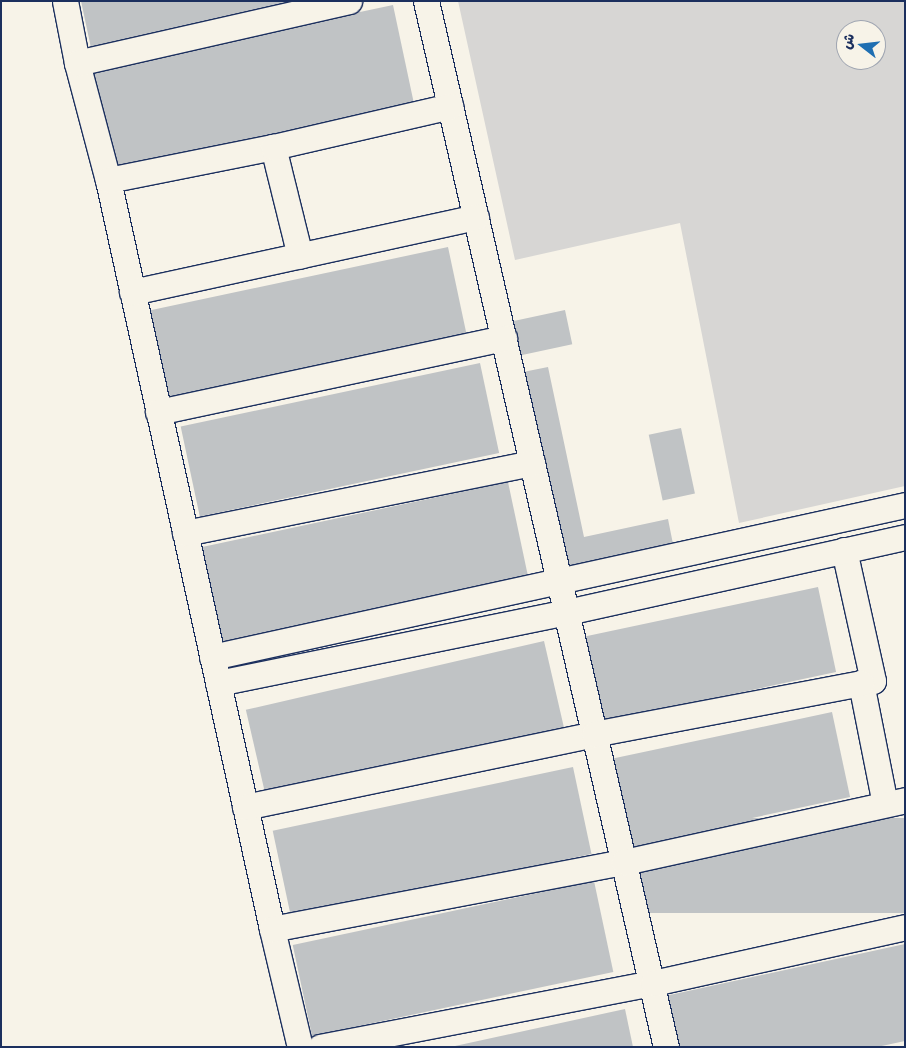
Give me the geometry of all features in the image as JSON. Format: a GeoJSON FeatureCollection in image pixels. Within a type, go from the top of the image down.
{"type":"FeatureCollection","features":[{"type":"Feature","properties":{"kind":"street"},"geometry":{"type":"LineString","coordinates":[[64,1],[77,62],[108,180],[272,929],[300,1047]]}},
{"type":"Feature","properties":{"kind":"street"},"geometry":{"type":"LineString","coordinates":[[77,62],[349,1]]}},
{"type":"Feature","properties":{"kind":"street"},"geometry":{"type":"LineString","coordinates":[[426,1],[653,983],[666,1047]]}},
{"type":"Feature","properties":{"kind":"street"},"geometry":{"type":"LineString","coordinates":[[108,180],[273,147],[450,106]]}},
{"type":"Feature","properties":{"kind":"street"},"geometry":{"type":"LineString","coordinates":[[273,147],[300,256]]}},
{"type":"Feature","properties":{"kind":"street"},"geometry":{"type":"LineString","coordinates":[[132,292],[476,217]]}},
{"type":"Feature","properties":{"kind":"street"},"geometry":{"type":"LineString","coordinates":[[158,412],[504,338]]}},
{"type":"Feature","properties":{"kind":"street"},"geometry":{"type":"LineString","coordinates":[[185,533],[532,463]]}},
{"type":"Feature","properties":{"kind":"street"},"geometry":{"type":"LineString","coordinates":[[212,657],[391,620],[901,506],[905,538],[695,582],[567,612],[218,683]]}},
{"type":"Feature","properties":{"kind":"street"},"geometry":{"type":"LineString","coordinates":[[245,807],[594,734],[873,681],[844,550]]}},
{"type":"Feature","properties":{"kind":"street"},"geometry":{"type":"LineString","coordinates":[[688,553],[695,582]]}},
{"type":"Feature","properties":{"kind":"street"},"geometry":{"type":"LineString","coordinates":[[391,620],[393,646]]}},
{"type":"Feature","properties":{"kind":"street"},"geometry":{"type":"LineString","coordinates":[[272,929],[624,862],[895,802],[861,683]]}},
{"type":"Feature","properties":{"kind":"street"},"geometry":{"type":"LineString","coordinates":[[320,1047],[653,983],[905,927]]}},
{"type":"Feature","properties":{"kind":"shaded area"},"geometry":{"type":"Polygon","coordinates":[[[458,1],[905,1],[905,486],[739,523],[680,223],[515,260],[458,1]]]}},
{"type":"Feature","properties":{"kind":"building"},"geometry":{"type":"Polygon","coordinates":[[[81,1],[303,1],[91,48],[81,1]]]}},
{"type":"Feature","properties":{"kind":"building"},"geometry":{"type":"Polygon","coordinates":[[[393,5],[414,106],[110,170],[89,70],[393,5]]]}},
{"type":"Feature","properties":{"kind":"building"},"geometry":{"type":"Polygon","coordinates":[[[448,247],[467,338],[165,402],[146,311],[448,247]]]}},
{"type":"Feature","properties":{"kind":"building"},"geometry":{"type":"Polygon","coordinates":[[[565,310],[572,344],[518,356],[510,322],[565,310]]]}},
{"type":"Feature","properties":{"kind":"building"},"geometry":{"type":"Polygon","coordinates":[[[480,363],[499,453],[200,517],[181,427],[480,363]]]}},
{"type":"Feature","properties":{"kind":"building"},"geometry":{"type":"Polygon","coordinates":[[[548,367],[584,537],[668,519],[673,544],[565,567],[523,372],[548,367]]]}},
{"type":"Feature","properties":{"kind":"building"},"geometry":{"type":"Polygon","coordinates":[[[681,428],[695,494],[663,500],[649,435],[681,428]]]}},
{"type":"Feature","properties":{"kind":"building"},"geometry":{"type":"Polygon","coordinates":[[[508,482],[528,577],[220,642],[200,547],[508,482]]]}},
{"type":"Feature","properties":{"kind":"building"},"geometry":{"type":"Polygon","coordinates":[[[818,587],[836,672],[599,722],[581,637],[818,587]]]}},
{"type":"Feature","properties":{"kind":"building"},"geometry":{"type":"Polygon","coordinates":[[[544,641],[565,731],[267,799],[246,710],[544,641]]]}},
{"type":"Feature","properties":{"kind":"building"},"geometry":{"type":"Polygon","coordinates":[[[832,712],[850,797],[625,845],[607,760],[832,712]]]}},
{"type":"Feature","properties":{"kind":"building"},"geometry":{"type":"Polygon","coordinates":[[[573,767],[592,854],[291,918],[273,831],[573,767]]]}},
{"type":"Feature","properties":{"kind":"building"},"geometry":{"type":"Polygon","coordinates":[[[631,818],[905,818],[905,913],[631,913],[631,818]]]}},
{"type":"Feature","properties":{"kind":"building"},"geometry":{"type":"Polygon","coordinates":[[[594,881],[613,972],[312,1036],[293,945],[594,881]]]}},
{"type":"Feature","properties":{"kind":"building"},"geometry":{"type":"Polygon","coordinates":[[[905,944],[905,1041],[877,1047],[676,1047],[665,996],[905,944]]]}},
{"type":"Feature","properties":{"kind":"building"},"geometry":{"type":"Polygon","coordinates":[[[625,1009],[633,1047],[455,1047],[455,1046],[625,1009]]]}}]}
